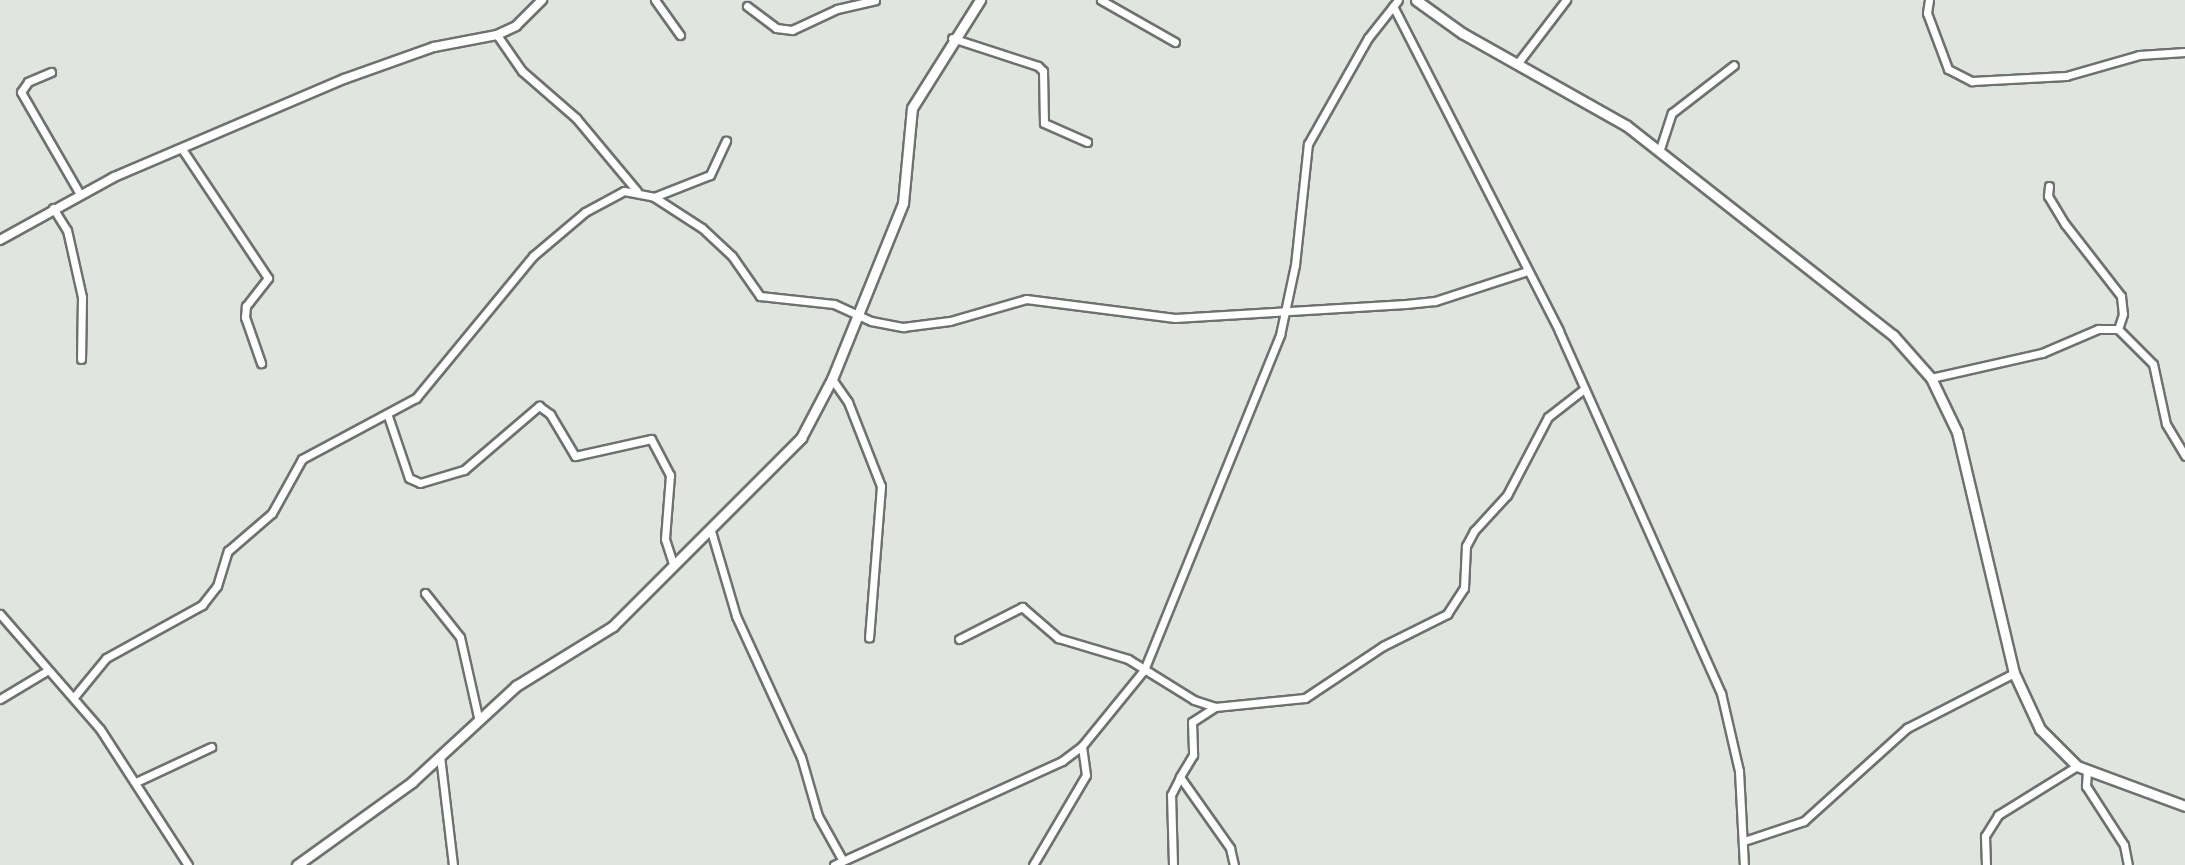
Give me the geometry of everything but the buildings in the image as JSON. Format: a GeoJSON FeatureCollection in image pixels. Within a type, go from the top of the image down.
{"type":"FeatureCollection","features":[{"type":"Feature","properties":{"kind":"main road"},"geometry":{"type":"LineString","coordinates":[[297,865],[374,812],[440,756],[478,717],[516,686],[598,638],[711,531],[801,438],[832,379],[903,203],[912,108],[952,38],[980,0]]}},
{"type":"Feature","properties":{"kind":"main road"},"geometry":{"type":"LineString","coordinates":[[1416,0],[1517,64],[1660,149],[1848,295],[1931,378],[1958,432],[2014,673],[2040,729],[2077,766],[2185,806]]}},
{"type":"Feature","properties":{"kind":"street"},"geometry":{"type":"LineString","coordinates":[[0,240],[80,194],[379,65],[497,35],[516,26],[542,0]]}},
{"type":"Feature","properties":{"kind":"street"},"geometry":{"type":"LineString","coordinates":[[655,0],[680,35]]}},
{"type":"Feature","properties":{"kind":"street"},"geometry":{"type":"LineString","coordinates":[[747,6],[776,28],[792,30],[837,9],[875,0]]}},
{"type":"Feature","properties":{"kind":"street"},"geometry":{"type":"LineString","coordinates":[[1101,0],[1175,42]]}},
{"type":"Feature","properties":{"kind":"street"},"geometry":{"type":"LineString","coordinates":[[1517,64],[1566,0]]}},
{"type":"Feature","properties":{"kind":"street"},"geometry":{"type":"LineString","coordinates":[[1929,0],[1927,13],[1948,69],[1972,81],[2066,76],[2139,55],[2185,52]]}},
{"type":"Feature","properties":{"kind":"street"},"geometry":{"type":"LineString","coordinates":[[834,865],[1016,786],[1082,746],[1144,670],[1286,308],[1308,144],[1362,46],[1396,3],[1524,272],[1584,389],[1721,693],[1739,771],[1744,865]]}},
{"type":"Feature","properties":{"kind":"street"},"geometry":{"type":"LineString","coordinates":[[497,35],[522,71],[576,118],[637,191],[654,197],[732,256],[760,296],[834,304],[859,316],[903,327],[950,321],[1026,299],[1148,318],[1286,308],[1435,301],[1524,272]]}},
{"type":"Feature","properties":{"kind":"street"},"geometry":{"type":"LineString","coordinates":[[952,38],[1038,66],[1043,71],[1044,123],[1087,142]]}},
{"type":"Feature","properties":{"kind":"street"},"geometry":{"type":"LineString","coordinates":[[1660,149],[1672,113],[1734,65]]}},
{"type":"Feature","properties":{"kind":"street"},"geometry":{"type":"LineString","coordinates":[[51,72],[28,82],[21,93],[80,194]]}},
{"type":"Feature","properties":{"kind":"street"},"geometry":{"type":"LineString","coordinates":[[654,197],[710,175],[726,140]]}},
{"type":"Feature","properties":{"kind":"street"},"geometry":{"type":"LineString","coordinates":[[182,149],[268,278],[246,306],[245,317],[261,363]]}},
{"type":"Feature","properties":{"kind":"street"},"geometry":{"type":"LineString","coordinates":[[2049,186],[2048,196],[2066,224],[2121,296],[2124,307],[2118,329]]}},
{"type":"Feature","properties":{"kind":"street"},"geometry":{"type":"LineString","coordinates":[[74,698],[106,658],[202,604],[216,586],[228,551],[272,513],[302,459],[388,416],[434,380],[533,256],[585,212],[637,191]]}},
{"type":"Feature","properties":{"kind":"street"},"geometry":{"type":"LineString","coordinates":[[53,208],[67,230],[82,297],[81,359]]}},
{"type":"Feature","properties":{"kind":"street"},"geometry":{"type":"LineString","coordinates":[[1931,378],[2042,353],[2098,329],[2118,329],[2153,364],[2166,424],[2185,456]]}},
{"type":"Feature","properties":{"kind":"street"},"geometry":{"type":"LineString","coordinates":[[832,379],[848,402],[881,486],[882,520],[869,638]]}},
{"type":"Feature","properties":{"kind":"street"},"geometry":{"type":"LineString","coordinates":[[1173,865],[1171,795],[1193,755],[1192,723],[1215,707],[1305,698],[1383,646],[1446,614],[1464,588],[1466,546],[1474,531],[1507,495],[1548,417],[1584,389]]}},
{"type":"Feature","properties":{"kind":"street"},"geometry":{"type":"LineString","coordinates":[[388,416],[409,478],[420,483],[464,470],[538,406],[550,414],[575,456],[651,439],[670,475],[665,539],[675,566]]}},
{"type":"Feature","properties":{"kind":"street"},"geometry":{"type":"LineString","coordinates":[[711,531],[736,615],[801,758],[818,816],[843,861]]}},
{"type":"Feature","properties":{"kind":"street"},"geometry":{"type":"LineString","coordinates":[[425,593],[460,637],[478,717]]}},
{"type":"Feature","properties":{"kind":"street"},"geometry":{"type":"LineString","coordinates":[[959,639],[1023,607],[1058,639],[1107,650],[1215,707]]}},
{"type":"Feature","properties":{"kind":"street"},"geometry":{"type":"LineString","coordinates":[[0,614],[45,672],[74,698],[135,782],[188,865]]}},
{"type":"Feature","properties":{"kind":"street"},"geometry":{"type":"LineString","coordinates":[[0,699],[45,672]]}},
{"type":"Feature","properties":{"kind":"street"},"geometry":{"type":"LineString","coordinates":[[1744,841],[1804,821],[1907,729],[2014,673]]}},
{"type":"Feature","properties":{"kind":"street"},"geometry":{"type":"LineString","coordinates":[[1033,865],[1086,775],[1082,746]]}},
{"type":"Feature","properties":{"kind":"street"},"geometry":{"type":"LineString","coordinates":[[135,782],[211,747]]}},
{"type":"Feature","properties":{"kind":"street"},"geometry":{"type":"LineString","coordinates":[[440,756],[453,865]]}},
{"type":"Feature","properties":{"kind":"street"},"geometry":{"type":"LineString","coordinates":[[1986,865],[1984,836],[1998,815],[2077,766]]}},
{"type":"Feature","properties":{"kind":"street"},"geometry":{"type":"LineString","coordinates":[[2087,771],[2086,786],[2124,845],[2128,865]]}},
{"type":"Feature","properties":{"kind":"street"},"geometry":{"type":"LineString","coordinates":[[1180,777],[1230,848],[1234,865]]}}]}
